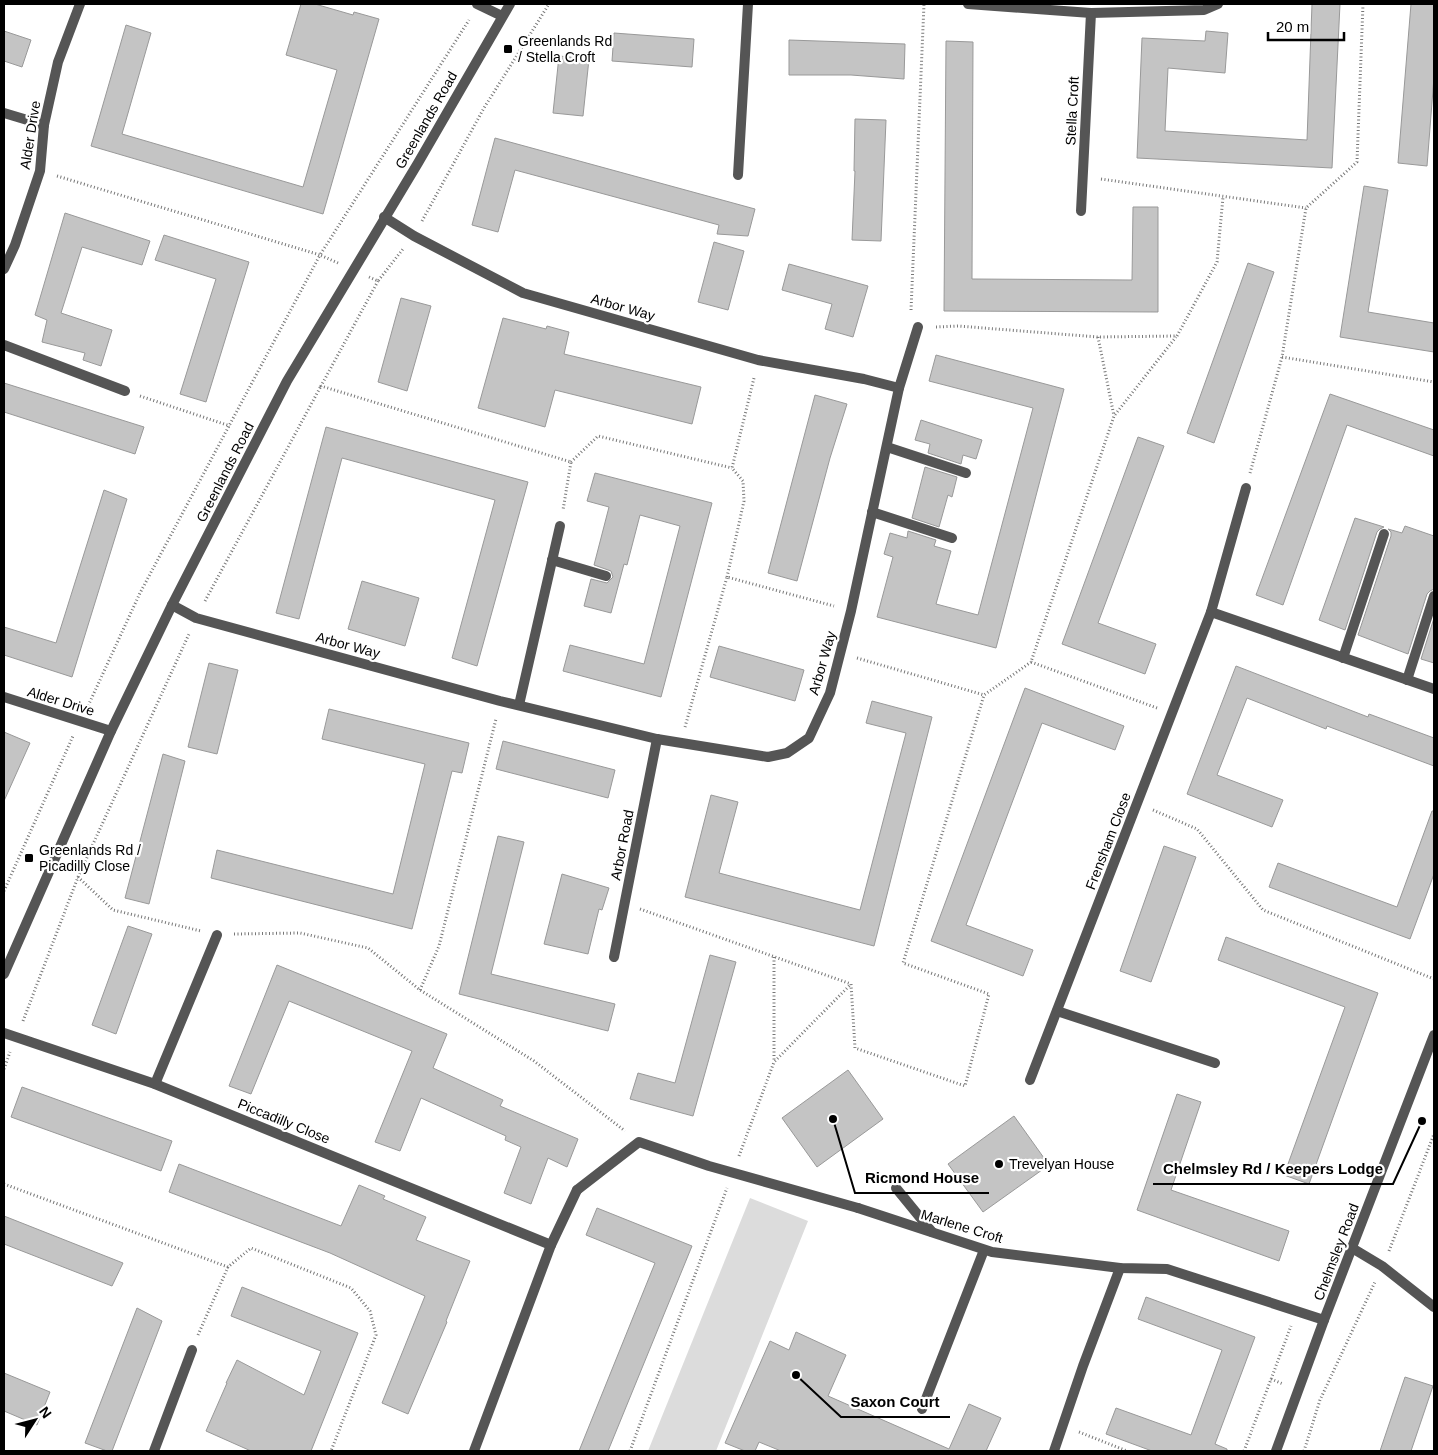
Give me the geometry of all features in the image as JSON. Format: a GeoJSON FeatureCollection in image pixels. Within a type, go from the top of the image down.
{"type":"FeatureCollection","features":[{"type":"Feature","properties":{"kind":"street","name":"Alder Drive"},"geometry":{"type":"LineString","coordinates":[[4,269],[15,245],[40,171],[44,125],[58,62],[80,4]]}},
{"type":"Feature","properties":{"kind":"street"},"geometry":{"type":"LineString","coordinates":[[477,4],[502,16]]}},
{"type":"Feature","properties":{"kind":"street","name":"Greenlands Road"},"geometry":{"type":"LineString","coordinates":[[4,974],[111,731],[172,605],[287,381],[418,163],[510,4]]}},
{"type":"Feature","properties":{"kind":"street"},"geometry":{"type":"LineString","coordinates":[[738,175],[748,4]]}},
{"type":"Feature","properties":{"kind":"street"},"geometry":{"type":"LineString","coordinates":[[968,4],[1091,13],[1204,10],[1218,4]]}},
{"type":"Feature","properties":{"kind":"street","name":"Stella Croft"},"geometry":{"type":"LineString","coordinates":[[1081,211],[1091,13]]}},
{"type":"Feature","properties":{"kind":"street"},"geometry":{"type":"LineString","coordinates":[[4,113],[44,125]]}},
{"type":"Feature","properties":{"kind":"street","name":"Arbor Way"},"geometry":{"type":"LineString","coordinates":[[384,218],[414,236],[523,293],[758,360],[864,379],[899,388]]}},
{"type":"Feature","properties":{"kind":"street","name":"Arbor Way"},"geometry":{"type":"LineString","coordinates":[[172,605],[196,618],[500,701],[657,739],[768,757],[787,753],[809,738],[830,693],[851,611],[899,388],[918,327]]}},
{"type":"Feature","properties":{"kind":"street"},"geometry":{"type":"LineString","coordinates":[[4,345],[125,391]]}},
{"type":"Feature","properties":{"kind":"street"},"geometry":{"type":"LineString","coordinates":[[887,447],[966,473]]}},
{"type":"Feature","properties":{"kind":"street","name":"Frensham Close"},"geometry":{"type":"LineString","coordinates":[[1030,1080],[1211,612],[1246,488]]}},
{"type":"Feature","properties":{"kind":"street"},"geometry":{"type":"LineString","coordinates":[[872,512],[952,538]]}},
{"type":"Feature","properties":{"kind":"street"},"geometry":{"type":"LineString","coordinates":[[520,705],[560,526]]}},
{"type":"Feature","properties":{"kind":"street"},"geometry":{"type":"LineString","coordinates":[[1343,658],[1384,534]]}},
{"type":"Feature","properties":{"kind":"street"},"geometry":{"type":"LineString","coordinates":[[552,560],[606,576]]}},
{"type":"Feature","properties":{"kind":"street"},"geometry":{"type":"LineString","coordinates":[[1407,680],[1434,596]]}},
{"type":"Feature","properties":{"kind":"street"},"geometry":{"type":"LineString","coordinates":[[1211,612],[1434,689]]}},
{"type":"Feature","properties":{"kind":"street","name":"Alder Drive"},"geometry":{"type":"LineString","coordinates":[[4,697],[111,731]]}},
{"type":"Feature","properties":{"kind":"street","name":"Arbor Road"},"geometry":{"type":"LineString","coordinates":[[614,957],[657,739]]}},
{"type":"Feature","properties":{"kind":"street"},"geometry":{"type":"LineString","coordinates":[[155,1084],[217,935]]}},
{"type":"Feature","properties":{"kind":"street"},"geometry":{"type":"LineString","coordinates":[[1057,1011],[1215,1063]]}},
{"type":"Feature","properties":{"kind":"street","name":"Piccadilly Close"},"geometry":{"type":"LineString","coordinates":[[4,1033],[155,1084],[552,1244]]}},
{"type":"Feature","properties":{"kind":"street","name":"Chelmsley Road"},"geometry":{"type":"LineString","coordinates":[[1276,1451],[1324,1320],[1434,1035]]}},
{"type":"Feature","properties":{"kind":"street"},"geometry":{"type":"LineString","coordinates":[[474,1451],[552,1244],[577,1190],[639,1142]]}},
{"type":"Feature","properties":{"kind":"street","name":"Marlene Croft"},"geometry":{"type":"LineString","coordinates":[[639,1142],[733,1173],[858,1208],[984,1250],[1120,1268],[1168,1269],[1324,1320]]}},
{"type":"Feature","properties":{"kind":"street"},"geometry":{"type":"LineString","coordinates":[[896,1188],[932,1232]]}},
{"type":"Feature","properties":{"kind":"street"},"geometry":{"type":"LineString","coordinates":[[1352,1248],[1382,1266],[1434,1306]]}},
{"type":"Feature","properties":{"kind":"street"},"geometry":{"type":"LineString","coordinates":[[922,1409],[984,1250]]}},
{"type":"Feature","properties":{"kind":"street"},"geometry":{"type":"LineString","coordinates":[[1054,1451],[1083,1366],[1120,1268]]}},
{"type":"Feature","properties":{"kind":"street"},"geometry":{"type":"LineString","coordinates":[[154,1451],[192,1350]]}},
{"type":"Feature","properties":{"kind":"path"},"geometry":{"type":"LineString","coordinates":[[924,4],[911,314],[918,327],[958,326],[1098,337],[1177,336]]}},
{"type":"Feature","properties":{"kind":"path"},"geometry":{"type":"LineString","coordinates":[[1246,488],[1282,357],[1306,208],[1357,162],[1363,4]]}},
{"type":"Feature","properties":{"kind":"path"},"geometry":{"type":"LineString","coordinates":[[4,890],[140,593],[320,255],[40,171]]}},
{"type":"Feature","properties":{"kind":"path"},"geometry":{"type":"LineString","coordinates":[[1083,177],[1306,208]]}},
{"type":"Feature","properties":{"kind":"path"},"geometry":{"type":"LineString","coordinates":[[851,984],[855,1048],[965,1086],[989,994],[902,962],[984,695],[1031,662],[1114,416],[1177,336],[1217,262],[1223,197]]}},
{"type":"Feature","properties":{"kind":"path"},"geometry":{"type":"LineString","coordinates":[[4,1070],[78,877],[196,618],[378,282]]}},
{"type":"Feature","properties":{"kind":"path"},"geometry":{"type":"LineString","coordinates":[[1098,337],[1114,416]]}},
{"type":"Feature","properties":{"kind":"path"},"geometry":{"type":"LineString","coordinates":[[1282,357],[1434,382]]}},
{"type":"Feature","properties":{"kind":"path"},"geometry":{"type":"LineString","coordinates":[[732,468],[758,360]]}},
{"type":"Feature","properties":{"kind":"path"},"geometry":{"type":"LineString","coordinates":[[321,386],[571,462]]}},
{"type":"Feature","properties":{"kind":"path"},"geometry":{"type":"LineString","coordinates":[[125,391],[230,426]]}},
{"type":"Feature","properties":{"kind":"path"},"geometry":{"type":"LineString","coordinates":[[560,526],[571,462],[598,436],[732,468],[743,481],[744,501],[728,577],[680,744]]}},
{"type":"Feature","properties":{"kind":"path"},"geometry":{"type":"LineString","coordinates":[[728,577],[851,611]]}},
{"type":"Feature","properties":{"kind":"path"},"geometry":{"type":"LineString","coordinates":[[840,653],[984,695]]}},
{"type":"Feature","properties":{"kind":"path"},"geometry":{"type":"LineString","coordinates":[[1031,662],[1172,714]]}},
{"type":"Feature","properties":{"kind":"path"},"geometry":{"type":"LineString","coordinates":[[420,990],[439,946],[500,701]]}},
{"type":"Feature","properties":{"kind":"path"},"geometry":{"type":"LineString","coordinates":[[1137,804],[1197,829],[1263,910],[1434,979]]}},
{"type":"Feature","properties":{"kind":"path"},"geometry":{"type":"LineString","coordinates":[[78,877],[113,910],[217,935],[300,933],[368,948],[420,990],[534,1061],[639,1142]]}},
{"type":"Feature","properties":{"kind":"path"},"geometry":{"type":"LineString","coordinates":[[624,903],[851,984]]}},
{"type":"Feature","properties":{"kind":"path"},"geometry":{"type":"LineString","coordinates":[[630,1451],[774,1062],[774,957]]}},
{"type":"Feature","properties":{"kind":"path"},"geometry":{"type":"LineString","coordinates":[[774,1062],[851,984]]}},
{"type":"Feature","properties":{"kind":"path"},"geometry":{"type":"LineString","coordinates":[[1304,1451],[1320,1400],[1382,1266],[1434,1134]]}},
{"type":"Feature","properties":{"kind":"path"},"geometry":{"type":"LineString","coordinates":[[4,1184],[228,1266]]}},
{"type":"Feature","properties":{"kind":"path"},"geometry":{"type":"LineString","coordinates":[[192,1350],[228,1266],[251,1248],[351,1288],[370,1311],[376,1336],[331,1451]]}},
{"type":"Feature","properties":{"kind":"path"},"geometry":{"type":"LineString","coordinates":[[1244,1451],[1296,1312]]}},
{"type":"Feature","properties":{"kind":"path"},"geometry":{"type":"LineString","coordinates":[[1064,1426],[1127,1451]]}},
{"type":"Feature","properties":{"kind":"shaded area"},"geometry":{"type":"Polygon","coordinates":[[[750,1198],[808,1221],[716,1451],[648,1451],[750,1198]]]}},
{"type":"Feature","properties":{"kind":"building"},"geometry":{"type":"Polygon","coordinates":[[[301,4],[315,4],[353,15],[354,12],[379,19],[323,214],[91,146],[126,25],[151,33],[122,134],[303,187],[337,70],[286,55],[301,4]]]}},
{"type":"Feature","properties":{"kind":"building"},"geometry":{"type":"Polygon","coordinates":[[[1312,4],[1340,4],[1332,168],[1137,158],[1142,38],[1205,41],[1206,31],[1228,33],[1225,73],[1168,68],[1165,131],[1307,140],[1312,4]]]}},
{"type":"Feature","properties":{"kind":"building"},"geometry":{"type":"Polygon","coordinates":[[[1411,4],[1434,4],[1434,77],[1427,166],[1398,163],[1411,4]]]}},
{"type":"Feature","properties":{"kind":"building"},"geometry":{"type":"Polygon","coordinates":[[[4,31],[31,40],[22,67],[4,61],[4,31]]]}},
{"type":"Feature","properties":{"kind":"building"},"geometry":{"type":"Polygon","coordinates":[[[614,33],[694,39],[692,67],[612,61],[614,33]]]}},
{"type":"Feature","properties":{"kind":"building"},"geometry":{"type":"Polygon","coordinates":[[[789,40],[905,44],[904,79],[851,75],[789,75],[789,40]]]}},
{"type":"Feature","properties":{"kind":"building"},"geometry":{"type":"Polygon","coordinates":[[[946,41],[973,42],[972,279],[1132,280],[1133,207],[1158,207],[1158,312],[944,311],[946,41]]]}},
{"type":"Feature","properties":{"kind":"building"},"geometry":{"type":"Polygon","coordinates":[[[559,56],[589,59],[583,116],[553,113],[559,56]]]}},
{"type":"Feature","properties":{"kind":"building"},"geometry":{"type":"Polygon","coordinates":[[[855,119],[886,120],[881,241],[852,240],[855,119]]]}},
{"type":"Feature","properties":{"kind":"building"},"geometry":{"type":"Polygon","coordinates":[[[495,138],[755,209],[748,236],[717,234],[719,225],[515,170],[498,232],[472,225],[495,138]]]}},
{"type":"Feature","properties":{"kind":"building"},"geometry":{"type":"Polygon","coordinates":[[[1364,186],[1388,190],[1368,312],[1434,323],[1434,352],[1340,337],[1364,186]]]}},
{"type":"Feature","properties":{"kind":"building"},"geometry":{"type":"Polygon","coordinates":[[[65,213],[150,241],[142,265],[82,247],[61,313],[112,330],[101,366],[83,360],[85,353],[42,342],[47,320],[35,315],[65,213]]]}},
{"type":"Feature","properties":{"kind":"building"},"geometry":{"type":"Polygon","coordinates":[[[164,235],[249,262],[206,402],[180,394],[216,279],[155,260],[164,235]]]}},
{"type":"Feature","properties":{"kind":"building"},"geometry":{"type":"Polygon","coordinates":[[[714,242],[744,251],[728,310],[698,302],[714,242]]]}},
{"type":"Feature","properties":{"kind":"building"},"geometry":{"type":"Polygon","coordinates":[[[1248,263],[1274,272],[1214,443],[1187,433],[1248,263]]]}},
{"type":"Feature","properties":{"kind":"building"},"geometry":{"type":"Polygon","coordinates":[[[789,264],[868,286],[853,337],[825,329],[832,304],[782,290],[789,264]]]}},
{"type":"Feature","properties":{"kind":"building"},"geometry":{"type":"Polygon","coordinates":[[[401,298],[431,306],[407,391],[378,382],[401,298]]]}},
{"type":"Feature","properties":{"kind":"building"},"geometry":{"type":"Polygon","coordinates":[[[503,318],[546,329],[547,326],[569,332],[564,354],[701,387],[692,424],[555,390],[545,427],[478,408],[503,318]]]}},
{"type":"Feature","properties":{"kind":"building"},"geometry":{"type":"Polygon","coordinates":[[[936,355],[1064,389],[996,648],[877,617],[893,557],[884,554],[890,533],[907,538],[908,531],[936,540],[934,546],[951,551],[936,604],[978,615],[1033,408],[929,381],[936,355]]]}},
{"type":"Feature","properties":{"kind":"building"},"geometry":{"type":"Polygon","coordinates":[[[4,383],[144,427],[135,454],[4,412],[4,383]]]}},
{"type":"Feature","properties":{"kind":"building"},"geometry":{"type":"Polygon","coordinates":[[[1330,394],[1434,430],[1434,456],[1347,425],[1283,605],[1256,595],[1330,394]]]}},
{"type":"Feature","properties":{"kind":"building"},"geometry":{"type":"Polygon","coordinates":[[[815,395],[847,404],[830,458],[797,581],[768,573],[815,395]]]}},
{"type":"Feature","properties":{"kind":"building"},"geometry":{"type":"Polygon","coordinates":[[[921,420],[982,440],[976,459],[963,455],[961,464],[928,453],[930,444],[915,440],[921,420]]]}},
{"type":"Feature","properties":{"kind":"building"},"geometry":{"type":"Polygon","coordinates":[[[326,427],[528,482],[477,666],[452,658],[495,500],[342,458],[299,619],[276,613],[326,427]]]}},
{"type":"Feature","properties":{"kind":"building"},"geometry":{"type":"Polygon","coordinates":[[[1138,437],[1164,446],[1098,623],[1156,644],[1145,674],[1062,644],[1138,437]]]}},
{"type":"Feature","properties":{"kind":"building"},"geometry":{"type":"Polygon","coordinates":[[[925,467],[957,477],[952,497],[948,495],[939,527],[912,518],[925,467]]]}},
{"type":"Feature","properties":{"kind":"building"},"geometry":{"type":"Polygon","coordinates":[[[595,473],[712,503],[661,697],[563,671],[570,645],[644,664],[680,526],[640,515],[627,565],[624,564],[611,613],[584,606],[591,579],[607,583],[613,577],[611,571],[594,565],[609,507],[587,501],[595,473]]]}},
{"type":"Feature","properties":{"kind":"building"},"geometry":{"type":"Polygon","coordinates":[[[104,490],[127,499],[72,677],[4,655],[4,627],[56,643],[104,490]]]}},
{"type":"Feature","properties":{"kind":"building"},"geometry":{"type":"Polygon","coordinates":[[[1355,518],[1384,527],[1377,532],[1345,630],[1319,620],[1355,518]]]}},
{"type":"Feature","properties":{"kind":"building"},"geometry":{"type":"Polygon","coordinates":[[[1405,526],[1434,536],[1434,589],[1427,594],[1408,654],[1358,635],[1391,536],[1391,532],[1388,529],[1402,533],[1405,526]]]}},
{"type":"Feature","properties":{"kind":"building"},"geometry":{"type":"Polygon","coordinates":[[[362,581],[419,598],[405,646],[348,629],[362,581]]]}},
{"type":"Feature","properties":{"kind":"building"},"geometry":{"type":"Polygon","coordinates":[[[1434,618],[1434,663],[1421,659],[1434,618]]]}},
{"type":"Feature","properties":{"kind":"building"},"geometry":{"type":"Polygon","coordinates":[[[719,646],[804,670],[795,701],[710,677],[719,646]]]}},
{"type":"Feature","properties":{"kind":"building"},"geometry":{"type":"Polygon","coordinates":[[[209,663],[238,670],[217,754],[188,747],[209,663]]]}},
{"type":"Feature","properties":{"kind":"building"},"geometry":{"type":"Polygon","coordinates":[[[1236,666],[1368,717],[1369,714],[1434,738],[1434,766],[1327,726],[1326,729],[1247,698],[1217,775],[1283,800],[1272,827],[1187,794],[1236,666]]]}},
{"type":"Feature","properties":{"kind":"building"},"geometry":{"type":"Polygon","coordinates":[[[1025,688],[1124,726],[1115,750],[1042,723],[966,925],[1033,950],[1023,976],[931,941],[1025,688]]]}},
{"type":"Feature","properties":{"kind":"building"},"geometry":{"type":"Polygon","coordinates":[[[872,701],[932,717],[874,946],[685,897],[711,795],[738,802],[719,873],[860,910],[906,733],[866,723],[872,701]]]}},
{"type":"Feature","properties":{"kind":"building"},"geometry":{"type":"Polygon","coordinates":[[[329,709],[469,743],[462,773],[452,771],[412,929],[211,878],[217,850],[393,894],[425,764],[322,739],[329,709]]]}},
{"type":"Feature","properties":{"kind":"building"},"geometry":{"type":"Polygon","coordinates":[[[4,732],[30,743],[4,801],[4,732]]]}},
{"type":"Feature","properties":{"kind":"building"},"geometry":{"type":"Polygon","coordinates":[[[503,741],[615,770],[608,798],[496,769],[503,741]]]}},
{"type":"Feature","properties":{"kind":"building"},"geometry":{"type":"Polygon","coordinates":[[[163,754],[185,761],[149,904],[125,898],[163,754]]]}},
{"type":"Feature","properties":{"kind":"building"},"geometry":{"type":"Polygon","coordinates":[[[1432,811],[1434,811],[1434,874],[1410,939],[1269,887],[1278,863],[1397,907],[1432,811]]]}},
{"type":"Feature","properties":{"kind":"building"},"geometry":{"type":"Polygon","coordinates":[[[498,836],[524,842],[491,974],[615,1004],[608,1031],[459,994],[498,836]]]}},
{"type":"Feature","properties":{"kind":"building"},"geometry":{"type":"Polygon","coordinates":[[[1164,846],[1196,857],[1151,982],[1120,971],[1164,846]]]}},
{"type":"Feature","properties":{"kind":"building"},"geometry":{"type":"Polygon","coordinates":[[[562,874],[609,888],[602,910],[599,909],[588,954],[544,944],[562,874]]]}},
{"type":"Feature","properties":{"kind":"building"},"geometry":{"type":"Polygon","coordinates":[[[128,926],[152,934],[116,1034],[92,1025],[128,926]]]}},
{"type":"Feature","properties":{"kind":"building"},"geometry":{"type":"Polygon","coordinates":[[[1226,937],[1378,993],[1309,1184],[1284,1175],[1345,1007],[1218,960],[1226,937]]]}},
{"type":"Feature","properties":{"kind":"building"},"geometry":{"type":"Polygon","coordinates":[[[710,955],[736,962],[693,1116],[630,1099],[638,1073],[675,1083],[710,955]]]}},
{"type":"Feature","properties":{"kind":"building"},"geometry":{"type":"Polygon","coordinates":[[[277,965],[447,1034],[433,1068],[503,1100],[500,1106],[578,1139],[567,1167],[548,1158],[531,1204],[504,1193],[521,1147],[505,1140],[506,1136],[421,1098],[400,1151],[375,1142],[412,1051],[289,1001],[251,1094],[229,1086],[277,965]]]}},
{"type":"Feature","properties":{"kind":"building"},"geometry":{"type":"Polygon","coordinates":[[[848,1070],[883,1119],[817,1167],[782,1118],[848,1070]]]}},
{"type":"Feature","properties":{"kind":"building"},"geometry":{"type":"Polygon","coordinates":[[[22,1087],[172,1141],[161,1171],[11,1117],[22,1087]]]}},
{"type":"Feature","properties":{"kind":"building"},"geometry":{"type":"Polygon","coordinates":[[[1177,1094],[1201,1102],[1171,1190],[1289,1231],[1279,1261],[1137,1210],[1177,1094]]]}},
{"type":"Feature","properties":{"kind":"building","name":"Trevelyan House"},"geometry":{"type":"Polygon","coordinates":[[[1014,1116],[1049,1165],[983,1212],[948,1164],[1014,1116]]]}},
{"type":"Feature","properties":{"kind":"building"},"geometry":{"type":"Polygon","coordinates":[[[179,1164],[341,1226],[359,1185],[385,1196],[383,1199],[426,1217],[416,1240],[470,1261],[447,1322],[408,1414],[382,1403],[425,1296],[330,1253],[169,1192],[179,1164]]]}},
{"type":"Feature","properties":{"kind":"building"},"geometry":{"type":"Polygon","coordinates":[[[597,1208],[692,1246],[608,1451],[579,1451],[655,1263],[586,1235],[597,1208]]]}},
{"type":"Feature","properties":{"kind":"building"},"geometry":{"type":"Polygon","coordinates":[[[4,1216],[123,1263],[112,1286],[4,1244],[4,1216]]]}},
{"type":"Feature","properties":{"kind":"building"},"geometry":{"type":"Polygon","coordinates":[[[242,1287],[358,1333],[311,1451],[251,1451],[206,1431],[237,1360],[304,1395],[321,1351],[231,1316],[242,1287]]]}},
{"type":"Feature","properties":{"kind":"building"},"geometry":{"type":"Polygon","coordinates":[[[1146,1297],[1255,1337],[1215,1444],[1227,1449],[1227,1451],[1152,1451],[1106,1434],[1116,1408],[1191,1435],[1222,1350],[1138,1319],[1146,1297]]]}},
{"type":"Feature","properties":{"kind":"building"},"geometry":{"type":"Polygon","coordinates":[[[137,1308],[162,1321],[112,1451],[107,1451],[85,1443],[137,1308]]]}},
{"type":"Feature","properties":{"kind":"building"},"geometry":{"type":"Polygon","coordinates":[[[796,1332],[846,1355],[828,1396],[949,1449],[969,1404],[1001,1418],[986,1451],[781,1451],[759,1442],[755,1451],[745,1451],[725,1443],[770,1341],[789,1350],[796,1332]]]}},
{"type":"Feature","properties":{"kind":"building"},"geometry":{"type":"Polygon","coordinates":[[[4,1373],[50,1392],[37,1425],[4,1411],[4,1373]]]}},
{"type":"Feature","properties":{"kind":"building"},"geometry":{"type":"Polygon","coordinates":[[[1405,1377],[1433,1386],[1411,1451],[1380,1451],[1405,1377]]]}},
{"type":"Feature","properties":{"kind":"place","name":"Greenlands Rd / Stella Croft"},"geometry":{"type":"Point","coordinates":[508,49]}},
{"type":"Feature","properties":{"kind":"place","name":"Greenlands Rd / Picadilly Close"},"geometry":{"type":"Point","coordinates":[29,858]}},
{"type":"Feature","properties":{"kind":"place","name":"Ricmond House"},"geometry":{"type":"Point","coordinates":[833,1119]}},
{"type":"Feature","properties":{"kind":"place","name":"Chelmsley Rd / Keepers Lodge"},"geometry":{"type":"Point","coordinates":[1422,1121]}},
{"type":"Feature","properties":{"kind":"place","name":"Trevelyan House"},"geometry":{"type":"Point","coordinates":[999,1164]}},
{"type":"Feature","properties":{"kind":"place","name":"Saxon Court"},"geometry":{"type":"Point","coordinates":[796,1375]}}]}
